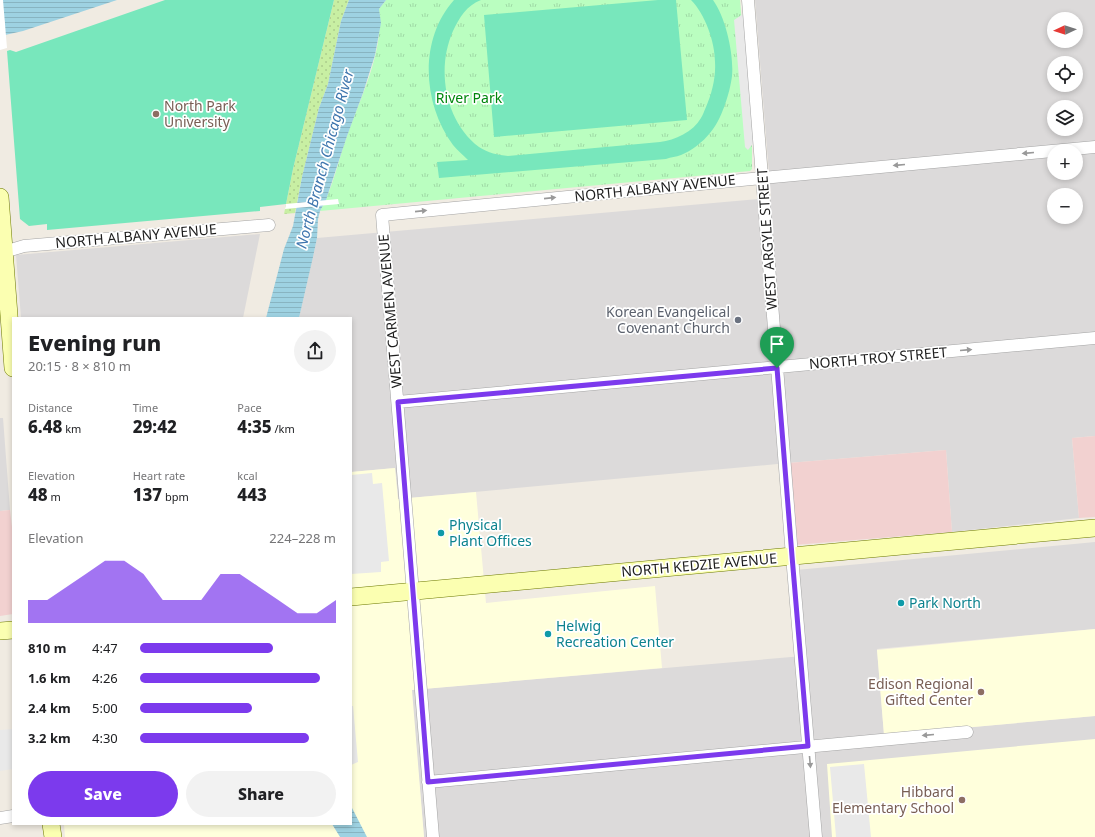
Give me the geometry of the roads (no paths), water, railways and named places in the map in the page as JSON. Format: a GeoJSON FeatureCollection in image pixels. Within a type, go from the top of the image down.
{"type":"FeatureCollection","features":[{"type":"Feature","properties":{"kind":"main road"},"geometry":{"type":"LineString","coordinates":[[0,197],[12,355]]}},
{"type":"Feature","properties":{"kind":"main road","name":"NORTH KEDZIE AVENUE"},"geometry":{"type":"LineString","coordinates":[[352,598],[1095,528]]}},
{"type":"Feature","properties":{"kind":"main road"},"geometry":{"type":"LineString","coordinates":[[0,631],[12,630]]}},
{"type":"Feature","properties":{"kind":"main road"},"geometry":{"type":"LineString","coordinates":[[51,825],[53,837]]}},
{"type":"Feature","properties":{"kind":"street","name":"WEST ARGYLE STREET"},"geometry":{"type":"LineString","coordinates":[[748,0],[816,837]]}},
{"type":"Feature","properties":{"kind":"street","name":"NORTH ALBANY AVENUE"},"geometry":{"type":"LineString","coordinates":[[382,215],[1095,147]]}},
{"type":"Feature","properties":{"kind":"street","name":"WEST CARMEN AVENUE"},"geometry":{"type":"LineString","coordinates":[[382,215],[433,837]]}},
{"type":"Feature","properties":{"kind":"street","name":"NORTH ALBANY AVENUE"},"geometry":{"type":"LineString","coordinates":[[4,252],[24,246],[269,225]]}},
{"type":"Feature","properties":{"kind":"street","name":"NORTH TROY STREET"},"geometry":{"type":"LineString","coordinates":[[398,402],[1095,338]]}},
{"type":"Feature","properties":{"kind":"street"},"geometry":{"type":"LineString","coordinates":[[428,782],[967,732]]}},
{"type":"Feature","properties":{"kind":"street"},"geometry":{"type":"LineString","coordinates":[[0,818],[12,816]]}},
{"type":"Feature","properties":{"kind":"water"},"geometry":{"type":"Polygon","coordinates":[[[0,0],[117,0],[23,31],[5,35],[5,24],[0,0]]]}},
{"type":"Feature","properties":{"kind":"water","name":"North Branch Chicago River"},"geometry":{"type":"Polygon","coordinates":[[[349,0],[386,0],[379,9],[381,23],[375,55],[326,200],[320,211],[317,238],[299,317],[266,317],[284,249],[293,226],[302,177],[319,108],[328,84],[341,21],[349,0]]]}},
{"type":"Feature","properties":{"kind":"water"},"geometry":{"type":"Polygon","coordinates":[[[352,808],[367,837],[340,837],[333,825],[352,825],[352,808]]]}},
{"type":"Feature","properties":{"kind":"place","name":"North Park University"},"geometry":{"type":"Point","coordinates":[156,114]}},
{"type":"Feature","properties":{"kind":"place","name":"Korean Evangelical Covenant Church"},"geometry":{"type":"Point","coordinates":[738,320]}},
{"type":"Feature","properties":{"kind":"place","name":"Physical Plant Offices"},"geometry":{"type":"Point","coordinates":[441,533]}},
{"type":"Feature","properties":{"kind":"place","name":"Park North"},"geometry":{"type":"Point","coordinates":[901,603]}},
{"type":"Feature","properties":{"kind":"place","name":"Helwig Recreation Center"},"geometry":{"type":"Point","coordinates":[548,634]}},
{"type":"Feature","properties":{"kind":"place","name":"Edison Regional Gifted Center"},"geometry":{"type":"Point","coordinates":[981,692]}},
{"type":"Feature","properties":{"kind":"place","name":"Hibbard Elementary School"},"geometry":{"type":"Point","coordinates":[962,800]}},
{"type":"Feature","properties":{"kind":"park label","name":"River Park"},"geometry":{"type":"Point","coordinates":[469,98]}}]}
